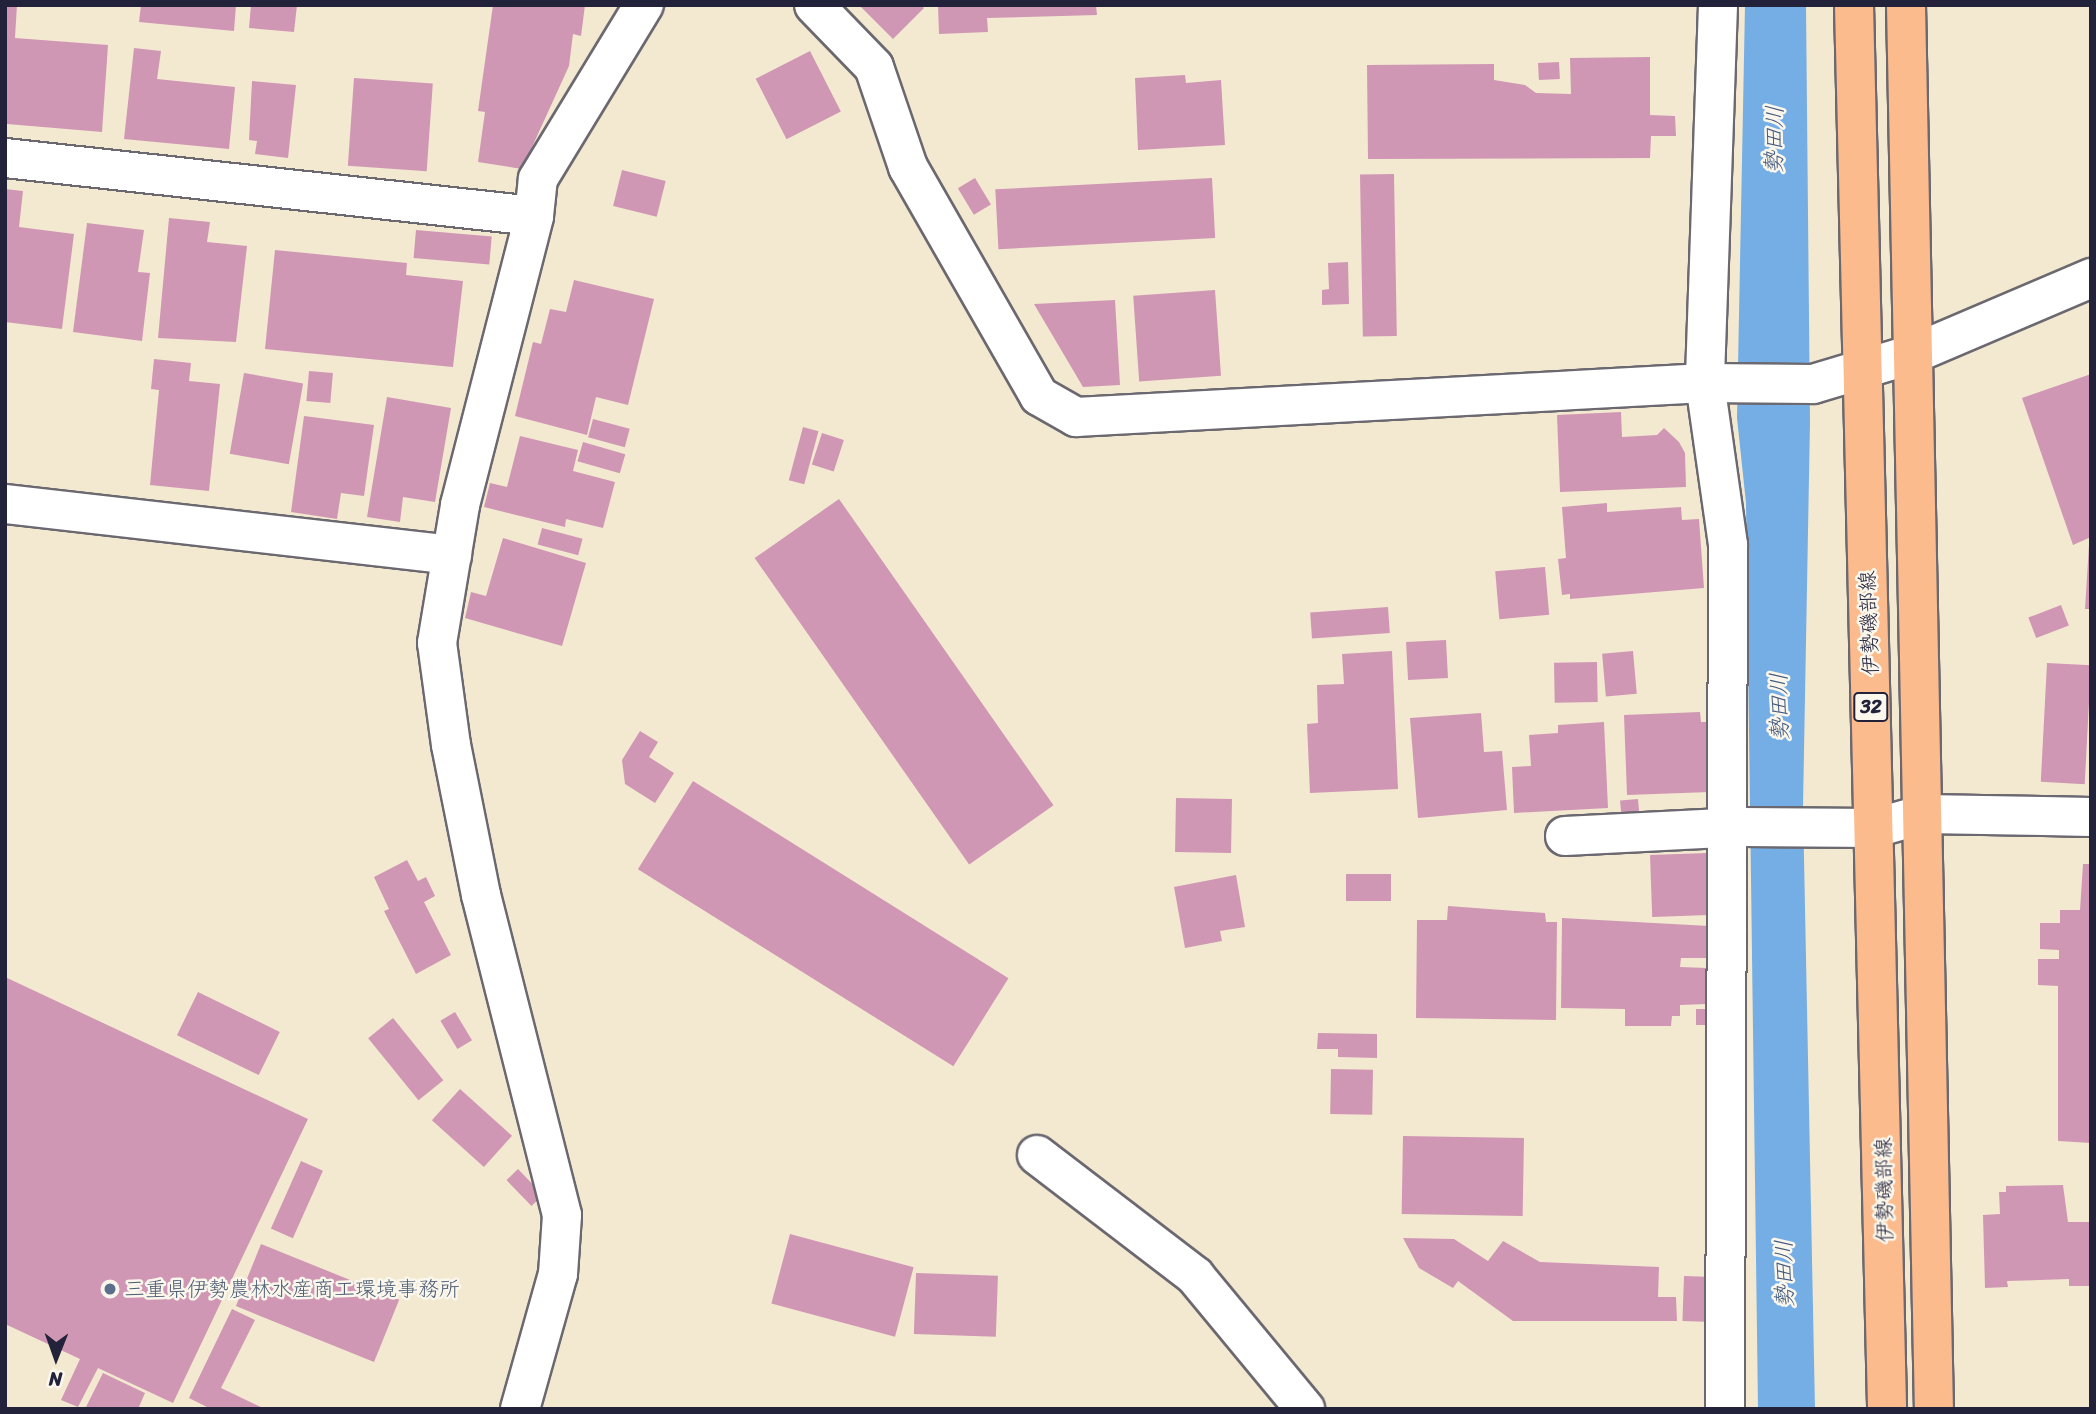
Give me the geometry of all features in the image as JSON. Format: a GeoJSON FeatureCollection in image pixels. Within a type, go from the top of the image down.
{"type":"FeatureCollection","features":[{"type":"Feature","properties":{"kind":"main road","name":"伊勢磯部線"},"geometry":{"type":"LineString","coordinates":[[1854,5],[1888,1409]]}},
{"type":"Feature","properties":{"kind":"main road","name":"32"},"geometry":{"type":"LineString","coordinates":[[1906,5],[1934,1409]]}},
{"type":"Feature","properties":{"kind":"street"},"geometry":{"type":"LineString","coordinates":[[520,1409],[558,1274],[562,1215],[481,895],[451,745],[437,643],[460,505],[534,216],[538,179],[644,5]]}},
{"type":"Feature","properties":{"kind":"street"},"geometry":{"type":"LineString","coordinates":[[814,5],[874,66],[908,167],[1039,396],[1076,417],[1715,383],[1813,384],[1913,354],[2091,278]]}},
{"type":"Feature","properties":{"kind":"street"},"geometry":{"type":"LineString","coordinates":[[1718,5],[1715,383],[1728,545],[1736,828],[1725,1409]]}},
{"type":"Feature","properties":{"kind":"street"},"geometry":{"type":"LineString","coordinates":[[5,158],[534,216]]}},
{"type":"Feature","properties":{"kind":"street"},"geometry":{"type":"LineString","coordinates":[[5,504],[452,555]]}},
{"type":"Feature","properties":{"kind":"street"},"geometry":{"type":"LineString","coordinates":[[1564,836],[1736,828],[1875,828],[1924,814],[2091,817]]}},
{"type":"Feature","properties":{"kind":"street"},"geometry":{"type":"LineString","coordinates":[[1037,1155],[1195,1276],[1304,1409]]}},
{"type":"Feature","properties":{"kind":"water","name":"勢田川"},"geometry":{"type":"Polygon","coordinates":[[[1745,5],[1806,5],[1810,422],[1803,807],[1815,1409],[1758,1409],[1746,503],[1737,418],[1745,5]]]}},
{"type":"Feature","properties":{"kind":"building"},"geometry":{"type":"Polygon","coordinates":[[[5,5],[17,5],[15,38],[108,45],[102,132],[7,124],[5,5]]]}},
{"type":"Feature","properties":{"kind":"building"},"geometry":{"type":"Polygon","coordinates":[[[141,5],[236,5],[234,31],[139,22],[141,5]]]}},
{"type":"Feature","properties":{"kind":"building"},"geometry":{"type":"Polygon","coordinates":[[[251,5],[297,5],[294,32],[249,28],[251,5]]]}},
{"type":"Feature","properties":{"kind":"building"},"geometry":{"type":"Polygon","coordinates":[[[493,5],[585,5],[581,36],[573,34],[569,66],[522,169],[478,162],[485,112],[478,111],[493,5]]]}},
{"type":"Feature","properties":{"kind":"building"},"geometry":{"type":"Polygon","coordinates":[[[859,5],[921,5],[924,8],[893,39],[859,5]]]}},
{"type":"Feature","properties":{"kind":"building"},"geometry":{"type":"Polygon","coordinates":[[[938,5],[1096,5],[1097,15],[987,18],[988,32],[939,34],[938,5]]]}},
{"type":"Feature","properties":{"kind":"building"},"geometry":{"type":"Polygon","coordinates":[[[134,48],[161,51],[157,79],[235,87],[229,149],[124,139],[134,48]]]}},
{"type":"Feature","properties":{"kind":"building"},"geometry":{"type":"Polygon","coordinates":[[[810,51],[841,112],[787,139],[756,79],[810,51]]]}},
{"type":"Feature","properties":{"kind":"building"},"geometry":{"type":"Polygon","coordinates":[[[1650,57],[1650,115],[1675,116],[1676,136],[1651,136],[1650,158],[1368,159],[1367,65],[1494,64],[1494,80],[1525,85],[1536,93],[1571,94],[1570,58],[1650,57]]]}},
{"type":"Feature","properties":{"kind":"building"},"geometry":{"type":"Polygon","coordinates":[[[1559,62],[1560,79],[1539,80],[1538,63],[1559,62]]]}},
{"type":"Feature","properties":{"kind":"building"},"geometry":{"type":"Polygon","coordinates":[[[1185,75],[1186,83],[1221,80],[1225,145],[1138,150],[1135,78],[1185,75]]]}},
{"type":"Feature","properties":{"kind":"building"},"geometry":{"type":"Polygon","coordinates":[[[354,78],[433,84],[427,171],[348,166],[354,78]]]}},
{"type":"Feature","properties":{"kind":"building"},"geometry":{"type":"Polygon","coordinates":[[[252,81],[296,85],[288,158],[255,154],[257,141],[249,140],[252,81]]]}},
{"type":"Feature","properties":{"kind":"building"},"geometry":{"type":"Polygon","coordinates":[[[622,170],[666,181],[657,217],[613,206],[622,170]]]}},
{"type":"Feature","properties":{"kind":"building"},"geometry":{"type":"Polygon","coordinates":[[[1394,174],[1397,336],[1363,337],[1360,175],[1394,174]]]}},
{"type":"Feature","properties":{"kind":"building"},"geometry":{"type":"Polygon","coordinates":[[[975,178],[991,205],[974,215],[958,188],[975,178]]]}},
{"type":"Feature","properties":{"kind":"building"},"geometry":{"type":"Polygon","coordinates":[[[1212,178],[1215,238],[998,249],[995,189],[1212,178]]]}},
{"type":"Feature","properties":{"kind":"building"},"geometry":{"type":"Polygon","coordinates":[[[5,189],[23,191],[19,227],[74,234],[62,329],[5,322],[5,189]]]}},
{"type":"Feature","properties":{"kind":"building"},"geometry":{"type":"Polygon","coordinates":[[[169,218],[210,222],[207,242],[247,246],[236,342],[158,338],[169,218]]]}},
{"type":"Feature","properties":{"kind":"building"},"geometry":{"type":"Polygon","coordinates":[[[87,223],[144,230],[138,272],[150,273],[142,341],[73,332],[87,223]]]}},
{"type":"Feature","properties":{"kind":"building"},"geometry":{"type":"Polygon","coordinates":[[[416,230],[492,237],[489,265],[414,258],[416,230]]]}},
{"type":"Feature","properties":{"kind":"building"},"geometry":{"type":"Polygon","coordinates":[[[275,250],[407,263],[406,275],[463,281],[453,367],[265,349],[275,250]]]}},
{"type":"Feature","properties":{"kind":"building"},"geometry":{"type":"Polygon","coordinates":[[[1348,262],[1349,304],[1322,305],[1322,290],[1329,289],[1328,263],[1348,262]]]}},
{"type":"Feature","properties":{"kind":"building"},"geometry":{"type":"Polygon","coordinates":[[[574,280],[654,299],[628,405],[596,397],[587,435],[515,416],[533,342],[541,344],[550,309],[566,312],[574,280]]]}},
{"type":"Feature","properties":{"kind":"building"},"geometry":{"type":"Polygon","coordinates":[[[1215,290],[1221,376],[1139,382],[1133,296],[1215,290]]]}},
{"type":"Feature","properties":{"kind":"building"},"geometry":{"type":"Polygon","coordinates":[[[1115,300],[1120,385],[1083,387],[1034,304],[1115,300]]]}},
{"type":"Feature","properties":{"kind":"building"},"geometry":{"type":"Polygon","coordinates":[[[154,359],[191,363],[189,381],[220,384],[209,491],[150,485],[159,390],[151,389],[154,359]]]}},
{"type":"Feature","properties":{"kind":"building"},"geometry":{"type":"Polygon","coordinates":[[[309,371],[333,373],[330,403],[306,401],[309,371]]]}},
{"type":"Feature","properties":{"kind":"building"},"geometry":{"type":"Polygon","coordinates":[[[244,373],[303,383],[289,464],[230,454],[244,373]]]}},
{"type":"Feature","properties":{"kind":"building"},"geometry":{"type":"Polygon","coordinates":[[[2091,374],[2091,537],[2073,545],[2022,398],[2091,374]]]}},
{"type":"Feature","properties":{"kind":"building"},"geometry":{"type":"Polygon","coordinates":[[[387,397],[451,408],[435,502],[403,497],[400,522],[367,517],[387,397]]]}},
{"type":"Feature","properties":{"kind":"building"},"geometry":{"type":"Polygon","coordinates":[[[1621,412],[1622,437],[1657,435],[1664,428],[1679,442],[1685,453],[1686,487],[1560,492],[1557,415],[1621,412]]]}},
{"type":"Feature","properties":{"kind":"building"},"geometry":{"type":"Polygon","coordinates":[[[304,416],[374,425],[364,496],[341,493],[337,519],[291,512],[304,416]]]}},
{"type":"Feature","properties":{"kind":"building"},"geometry":{"type":"Polygon","coordinates":[[[593,419],[630,429],[625,447],[588,437],[593,419]]]}},
{"type":"Feature","properties":{"kind":"building"},"geometry":{"type":"Polygon","coordinates":[[[803,427],[818,431],[804,484],[789,480],[803,427]]]}},
{"type":"Feature","properties":{"kind":"building"},"geometry":{"type":"Polygon","coordinates":[[[822,433],[844,440],[834,471],[812,464],[822,433]]]}},
{"type":"Feature","properties":{"kind":"building"},"geometry":{"type":"Polygon","coordinates":[[[520,436],[578,450],[573,471],[615,482],[603,528],[566,519],[565,527],[484,507],[490,483],[507,487],[520,436]]]}},
{"type":"Feature","properties":{"kind":"building"},"geometry":{"type":"Polygon","coordinates":[[[583,442],[625,454],[620,473],[577,461],[583,442]]]}},
{"type":"Feature","properties":{"kind":"building"},"geometry":{"type":"Polygon","coordinates":[[[839,499],[1054,805],[969,864],[755,558],[839,499]]]}},
{"type":"Feature","properties":{"kind":"building"},"geometry":{"type":"Polygon","coordinates":[[[1607,503],[1607,512],[1681,507],[1682,520],[1699,519],[1704,588],[1570,599],[1570,594],[1562,595],[1558,559],[1566,558],[1562,507],[1607,503]]]}},
{"type":"Feature","properties":{"kind":"building"},"geometry":{"type":"Polygon","coordinates":[[[542,528],[583,539],[578,555],[538,544],[542,528]]]}},
{"type":"Feature","properties":{"kind":"building"},"geometry":{"type":"Polygon","coordinates":[[[503,538],[586,563],[562,646],[465,618],[471,592],[486,596],[503,538]]]}},
{"type":"Feature","properties":{"kind":"building"},"geometry":{"type":"Polygon","coordinates":[[[2089,545],[2091,609],[2085,609],[2089,545]]]}},
{"type":"Feature","properties":{"kind":"building"},"geometry":{"type":"Polygon","coordinates":[[[1545,567],[1549,615],[1499,619],[1495,571],[1545,567]]]}},
{"type":"Feature","properties":{"kind":"building"},"geometry":{"type":"Polygon","coordinates":[[[2061,605],[2069,626],[2036,638],[2028,618],[2061,605]]]}},
{"type":"Feature","properties":{"kind":"building"},"geometry":{"type":"Polygon","coordinates":[[[1388,607],[1390,633],[1312,638],[1310,612],[1388,607]]]}},
{"type":"Feature","properties":{"kind":"building"},"geometry":{"type":"Polygon","coordinates":[[[1446,640],[1448,678],[1408,680],[1406,642],[1446,640]]]}},
{"type":"Feature","properties":{"kind":"building"},"geometry":{"type":"Polygon","coordinates":[[[1392,651],[1398,789],[1310,793],[1307,724],[1318,723],[1317,685],[1344,684],[1342,654],[1392,651]]]}},
{"type":"Feature","properties":{"kind":"building"},"geometry":{"type":"Polygon","coordinates":[[[1633,651],[1637,694],[1606,697],[1602,654],[1633,651]]]}},
{"type":"Feature","properties":{"kind":"building"},"geometry":{"type":"Polygon","coordinates":[[[1597,662],[1598,702],[1555,703],[1554,663],[1597,662]]]}},
{"type":"Feature","properties":{"kind":"building"},"geometry":{"type":"Polygon","coordinates":[[[2047,663],[2091,665],[2085,784],[2041,782],[2047,663]]]}},
{"type":"Feature","properties":{"kind":"building"},"geometry":{"type":"Polygon","coordinates":[[[1700,712],[1701,722],[1707,722],[1710,792],[1627,795],[1624,715],[1700,712]]]}},
{"type":"Feature","properties":{"kind":"building"},"geometry":{"type":"Polygon","coordinates":[[[1481,713],[1484,752],[1502,751],[1507,810],[1418,818],[1410,718],[1481,713]]]}},
{"type":"Feature","properties":{"kind":"building"},"geometry":{"type":"Polygon","coordinates":[[[1604,722],[1608,808],[1514,813],[1512,767],[1531,766],[1529,735],[1558,733],[1558,725],[1604,722]]]}},
{"type":"Feature","properties":{"kind":"building"},"geometry":{"type":"Polygon","coordinates":[[[640,731],[658,742],[649,757],[674,773],[655,803],[625,784],[622,760],[640,731]]]}},
{"type":"Feature","properties":{"kind":"building"},"geometry":{"type":"Polygon","coordinates":[[[693,781],[1008,978],[953,1066],[638,869],[693,781]]]}},
{"type":"Feature","properties":{"kind":"building"},"geometry":{"type":"Polygon","coordinates":[[[1176,798],[1232,799],[1231,853],[1175,852],[1176,798]]]}},
{"type":"Feature","properties":{"kind":"building"},"geometry":{"type":"Polygon","coordinates":[[[1638,799],[1639,811],[1621,813],[1620,801],[1638,799]]]}},
{"type":"Feature","properties":{"kind":"building"},"geometry":{"type":"Polygon","coordinates":[[[1707,853],[1709,915],[1652,917],[1650,855],[1707,853]]]}},
{"type":"Feature","properties":{"kind":"building"},"geometry":{"type":"Polygon","coordinates":[[[407,860],[418,881],[426,877],[435,896],[424,902],[451,955],[416,974],[384,911],[389,909],[374,877],[407,860]]]}},
{"type":"Feature","properties":{"kind":"building"},"geometry":{"type":"Polygon","coordinates":[[[2083,864],[2091,864],[2091,1143],[2058,1141],[2058,986],[2038,985],[2038,959],[2059,959],[2059,950],[2040,949],[2040,923],[2060,923],[2060,910],[2080,910],[2083,864]]]}},
{"type":"Feature","properties":{"kind":"building"},"geometry":{"type":"Polygon","coordinates":[[[1346,874],[1391,874],[1391,901],[1346,901],[1346,874]]]}},
{"type":"Feature","properties":{"kind":"building"},"geometry":{"type":"Polygon","coordinates":[[[1236,875],[1245,927],[1220,931],[1222,941],[1185,948],[1174,887],[1236,875]]]}},
{"type":"Feature","properties":{"kind":"building"},"geometry":{"type":"Polygon","coordinates":[[[1448,906],[1545,913],[1546,922],[1557,922],[1556,1020],[1416,1018],[1417,920],[1447,920],[1448,906]]]}},
{"type":"Feature","properties":{"kind":"building"},"geometry":{"type":"Polygon","coordinates":[[[1562,918],[1709,926],[1708,958],[1681,958],[1680,967],[1707,968],[1706,1004],[1680,1005],[1680,1016],[1672,1016],[1671,1026],[1625,1026],[1625,1009],[1561,1008],[1562,918]]]}},
{"type":"Feature","properties":{"kind":"building"},"geometry":{"type":"Polygon","coordinates":[[[5,977],[308,1119],[173,1403],[98,1368],[78,1407],[61,1400],[80,1359],[5,1324],[5,977]]]}},
{"type":"Feature","properties":{"kind":"building"},"geometry":{"type":"Polygon","coordinates":[[[198,992],[280,1032],[259,1075],[177,1035],[198,992]]]}},
{"type":"Feature","properties":{"kind":"building"},"geometry":{"type":"Polygon","coordinates":[[[1696,1009],[1713,1009],[1713,1025],[1696,1025],[1696,1009]]]}},
{"type":"Feature","properties":{"kind":"building"},"geometry":{"type":"Polygon","coordinates":[[[455,1012],[472,1040],[457,1049],[440,1021],[455,1012]]]}},
{"type":"Feature","properties":{"kind":"building"},"geometry":{"type":"Polygon","coordinates":[[[393,1018],[443,1080],[418,1100],[368,1038],[393,1018]]]}},
{"type":"Feature","properties":{"kind":"building"},"geometry":{"type":"Polygon","coordinates":[[[1318,1033],[1377,1034],[1377,1058],[1338,1057],[1338,1049],[1317,1049],[1318,1033]]]}},
{"type":"Feature","properties":{"kind":"building"},"geometry":{"type":"Polygon","coordinates":[[[1331,1069],[1373,1070],[1372,1115],[1330,1114],[1331,1069]]]}},
{"type":"Feature","properties":{"kind":"building"},"geometry":{"type":"Polygon","coordinates":[[[460,1089],[512,1136],[484,1167],[432,1120],[460,1089]]]}},
{"type":"Feature","properties":{"kind":"building"},"geometry":{"type":"Polygon","coordinates":[[[1403,1136],[1524,1138],[1523,1216],[1402,1214],[1403,1136]]]}},
{"type":"Feature","properties":{"kind":"building"},"geometry":{"type":"Polygon","coordinates":[[[301,1161],[323,1171],[293,1238],[271,1229],[301,1161]]]}},
{"type":"Feature","properties":{"kind":"building"},"geometry":{"type":"Polygon","coordinates":[[[518,1169],[543,1195],[531,1206],[506,1180],[518,1169]]]}},
{"type":"Feature","properties":{"kind":"building"},"geometry":{"type":"Polygon","coordinates":[[[2063,1185],[2068,1222],[2091,1222],[2091,1286],[2069,1286],[2069,1279],[2007,1281],[2008,1287],[1985,1288],[1983,1215],[2000,1214],[1999,1192],[2006,1192],[2006,1186],[2063,1185]]]}},
{"type":"Feature","properties":{"kind":"building"},"geometry":{"type":"Polygon","coordinates":[[[790,1234],[914,1267],[895,1337],[771,1304],[790,1234]]]}},
{"type":"Feature","properties":{"kind":"building"},"geometry":{"type":"Polygon","coordinates":[[[1403,1238],[1454,1239],[1488,1261],[1503,1241],[1540,1262],[1659,1267],[1658,1297],[1676,1297],[1677,1321],[1513,1321],[1458,1281],[1453,1288],[1419,1268],[1403,1238]]]}},
{"type":"Feature","properties":{"kind":"building"},"geometry":{"type":"Polygon","coordinates":[[[261,1244],[399,1300],[374,1362],[236,1306],[261,1244]]]}},
{"type":"Feature","properties":{"kind":"building"},"geometry":{"type":"Polygon","coordinates":[[[916,1273],[998,1276],[996,1337],[914,1334],[916,1273]]]}},
{"type":"Feature","properties":{"kind":"building"},"geometry":{"type":"Polygon","coordinates":[[[1684,1276],[1714,1277],[1712,1322],[1682,1321],[1684,1276]]]}},
{"type":"Feature","properties":{"kind":"building"},"geometry":{"type":"Polygon","coordinates":[[[232,1309],[255,1320],[221,1388],[265,1409],[211,1409],[189,1398],[232,1309]]]}},
{"type":"Feature","properties":{"kind":"building"},"geometry":{"type":"Polygon","coordinates":[[[103,1373],[145,1393],[138,1409],[85,1409],[103,1373]]]}},
{"type":"Feature","properties":{"kind":"place","name":"三重県伊勢農林水産商工環境事務所"},"geometry":{"type":"Point","coordinates":[110,1289]}}]}
